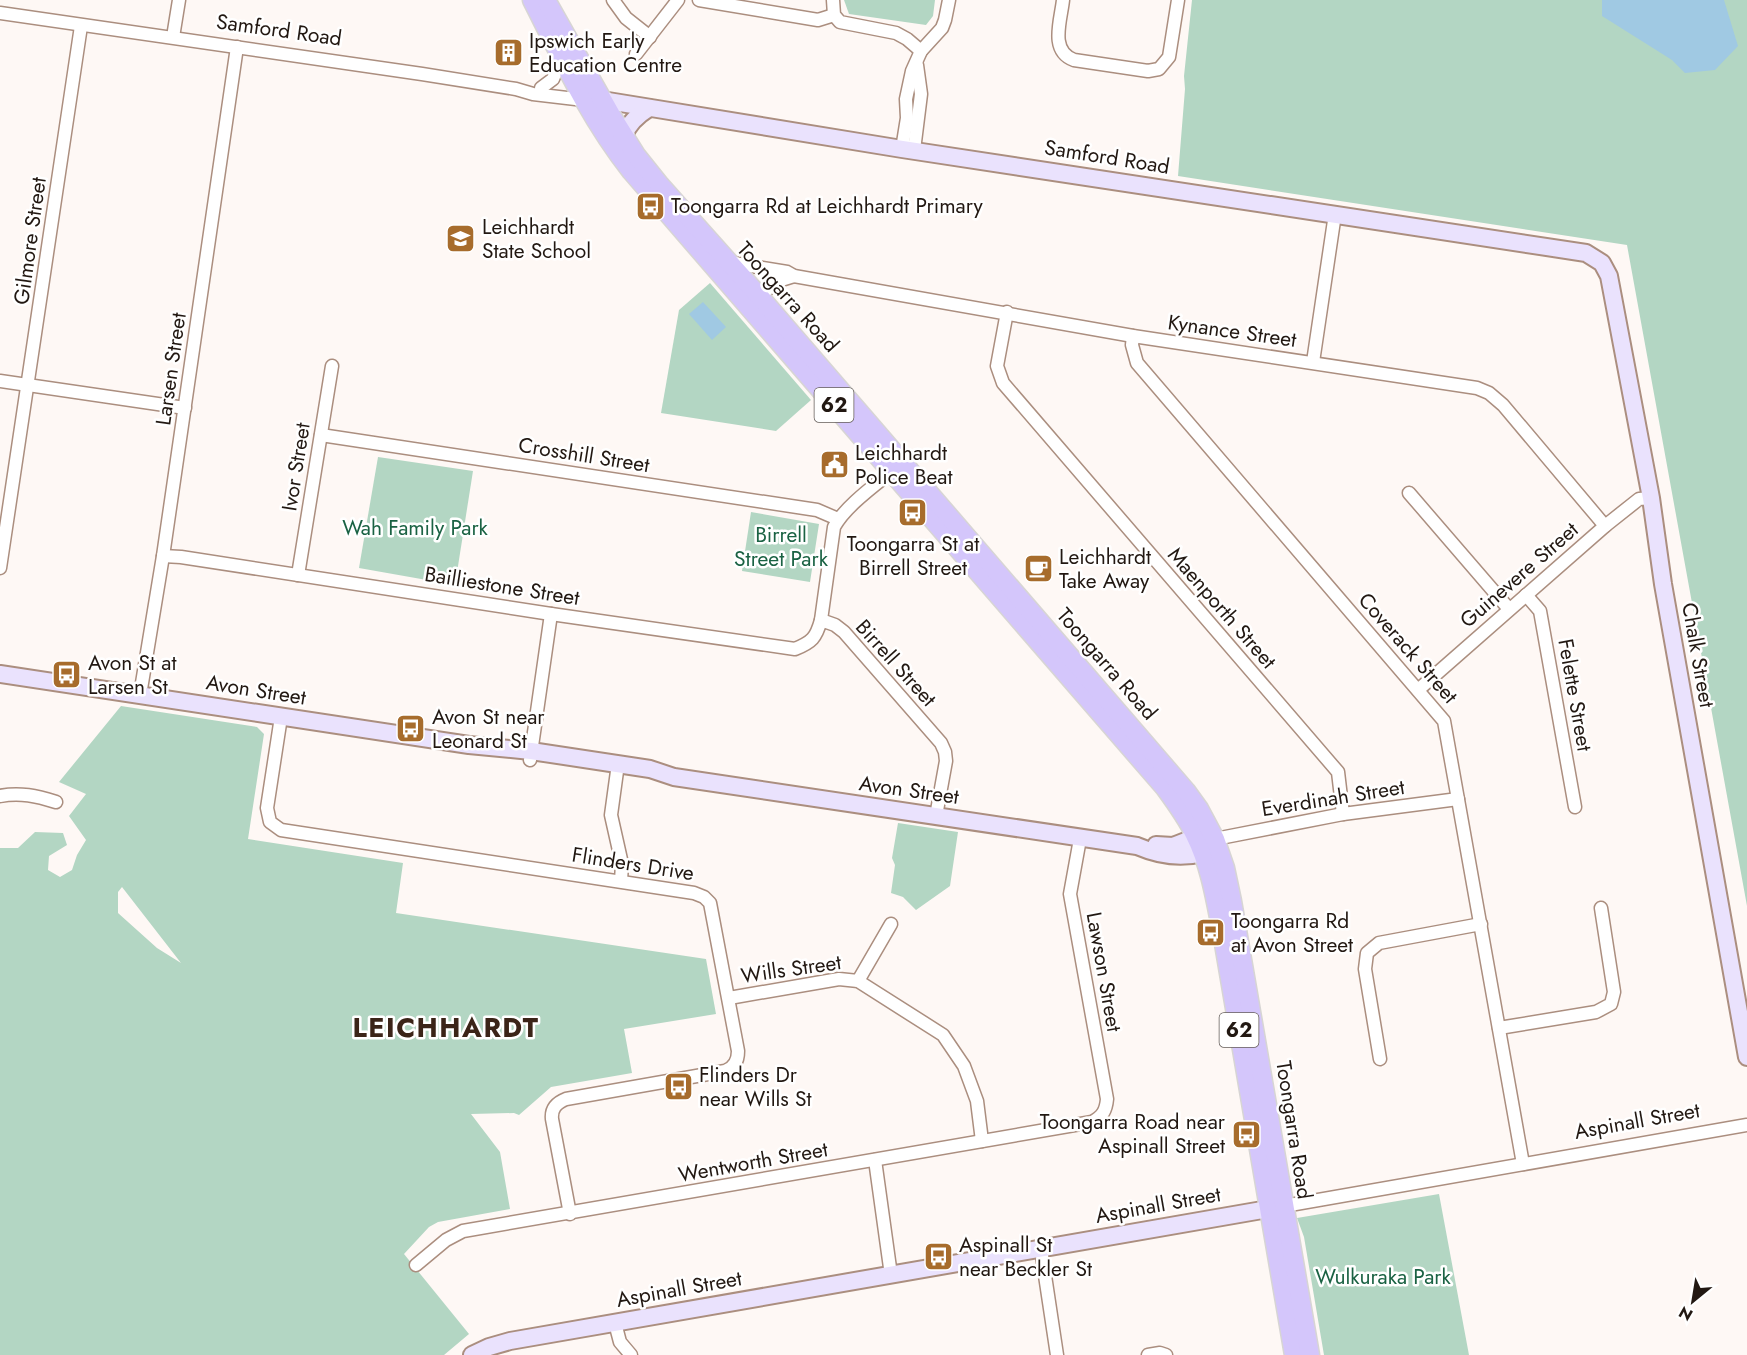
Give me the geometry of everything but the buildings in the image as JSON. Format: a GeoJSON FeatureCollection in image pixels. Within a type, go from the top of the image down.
{"type":"FeatureCollection","features":[{"type":"Feature","properties":{"kind":"main road","name":"Toongarra Road"},"geometry":{"type":"LineString","coordinates":[[532,0],[561,59],[614,150],[751,294]]}},
{"type":"Feature","properties":{"kind":"main road","name":"Toongarra Road"},"geometry":{"type":"LineString","coordinates":[[546,0],[624,136],[660,185],[726,261],[751,294],[1165,788],[1185,817],[1210,875],[1276,1207],[1310,1355]]}},
{"type":"Feature","properties":{"kind":"main road","name":"Samford Road"},"geometry":{"type":"LineString","coordinates":[[582,97],[602,100]]}},
{"type":"Feature","properties":{"kind":"main road","name":"Toongarra Road"},"geometry":{"type":"LineString","coordinates":[[897,467],[1171,772],[1199,809],[1215,839],[1225,868],[1240,944],[1294,1355]]}},
{"type":"Feature","properties":{"kind":"main road"},"geometry":{"type":"LineString","coordinates":[[1199,845],[1215,839]]}},
{"type":"Feature","properties":{"kind":"street"},"geometry":{"type":"LineString","coordinates":[[173,37],[179,0]]}},
{"type":"Feature","properties":{"kind":"street"},"geometry":{"type":"LineString","coordinates":[[613,0],[626,18],[650,37]]}},
{"type":"Feature","properties":{"kind":"street"},"geometry":{"type":"LineString","coordinates":[[636,54],[678,0]]}},
{"type":"Feature","properties":{"kind":"street"},"geometry":{"type":"LineString","coordinates":[[699,0],[818,20],[834,15]]}},
{"type":"Feature","properties":{"kind":"street"},"geometry":{"type":"LineString","coordinates":[[833,0],[834,15],[844,24],[896,33],[907,39],[919,56]]}},
{"type":"Feature","properties":{"kind":"street"},"geometry":{"type":"LineString","coordinates":[[908,149],[907,95],[912,70],[919,56],[942,28],[949,0]]}},
{"type":"Feature","properties":{"kind":"street"},"geometry":{"type":"LineString","coordinates":[[1064,0],[1058,40],[1060,50],[1066,56],[1074,60],[1148,71],[1159,69],[1170,57],[1178,0]]}},
{"type":"Feature","properties":{"kind":"street","name":"Samford Road"},"geometry":{"type":"LineString","coordinates":[[0,13],[516,89],[533,94],[582,97]]}},
{"type":"Feature","properties":{"kind":"street","name":"Gilmore Street"},"geometry":{"type":"LineString","coordinates":[[0,568],[81,26]]}},
{"type":"Feature","properties":{"kind":"street","name":"Larsen Street"},"geometry":{"type":"LineString","coordinates":[[140,695],[163,556],[237,47]]}},
{"type":"Feature","properties":{"kind":"street"},"geometry":{"type":"LineString","coordinates":[[541,88],[553,79],[561,59]]}},
{"type":"Feature","properties":{"kind":"street","name":"Samford Road"},"geometry":{"type":"LineString","coordinates":[[516,89],[541,88],[582,97]]}},
{"type":"Feature","properties":{"kind":"street","name":"Samford Road"},"geometry":{"type":"LineString","coordinates":[[602,100],[1586,253],[1602,263]]}},
{"type":"Feature","properties":{"kind":"street"},"geometry":{"type":"LineString","coordinates":[[624,136],[636,116],[649,108]]}},
{"type":"Feature","properties":{"kind":"street"},"geometry":{"type":"LineString","coordinates":[[1312,362],[1335,214]]}},
{"type":"Feature","properties":{"kind":"street","name":"Kynance Street"},"geometry":{"type":"LineString","coordinates":[[726,261],[776,270],[794,276],[1133,336],[1477,388],[1489,393],[1503,405],[1605,526]]}},
{"type":"Feature","properties":{"kind":"street","name":"Chalk Street"},"geometry":{"type":"LineString","coordinates":[[1602,263],[1609,276],[1651,498],[1663,584],[1747,1056]]}},
{"type":"Feature","properties":{"kind":"street"},"geometry":{"type":"LineString","coordinates":[[751,294],[766,273],[776,270]]}},
{"type":"Feature","properties":{"kind":"street"},"geometry":{"type":"LineString","coordinates":[[751,294],[794,276]]}},
{"type":"Feature","properties":{"kind":"street","name":"Maenporth Street"},"geometry":{"type":"LineString","coordinates":[[1007,312],[997,366],[1004,383],[1338,772],[1343,814]]}},
{"type":"Feature","properties":{"kind":"street","name":"Coverack Street"},"geometry":{"type":"LineString","coordinates":[[1133,336],[1132,345],[1137,363],[1444,721],[1523,1164]]}},
{"type":"Feature","properties":{"kind":"street","name":"Ivor Street"},"geometry":{"type":"LineString","coordinates":[[298,575],[332,366]]}},
{"type":"Feature","properties":{"kind":"street"},"geometry":{"type":"LineString","coordinates":[[0,381],[185,408]]}},
{"type":"Feature","properties":{"kind":"street","name":"Crosshill Street"},"geometry":{"type":"LineString","coordinates":[[321,435],[818,510],[838,519]]}},
{"type":"Feature","properties":{"kind":"street"},"geometry":{"type":"LineString","coordinates":[[838,519],[897,467]]}},
{"type":"Feature","properties":{"kind":"street"},"geometry":{"type":"LineString","coordinates":[[1410,493],[1509,609]]}},
{"type":"Feature","properties":{"kind":"street","name":"Guinevere Street"},"geometry":{"type":"LineString","coordinates":[[1418,690],[1605,526],[1639,499],[1651,498]]}},
{"type":"Feature","properties":{"kind":"street","name":"Birrell Street"},"geometry":{"type":"LineString","coordinates":[[838,519],[834,527],[821,620],[835,625],[844,632],[941,743],[946,761],[936,816]]}},
{"type":"Feature","properties":{"kind":"street","name":"Bailliestone Street"},"geometry":{"type":"LineString","coordinates":[[163,556],[795,649],[808,644],[817,634],[821,620]]}},
{"type":"Feature","properties":{"kind":"street","name":"Felette Street"},"geometry":{"type":"LineString","coordinates":[[1526,595],[1540,611],[1575,807]]}},
{"type":"Feature","properties":{"kind":"street"},"geometry":{"type":"LineString","coordinates":[[530,755],[551,614]]}},
{"type":"Feature","properties":{"kind":"street","name":"Avon Street"},"geometry":{"type":"LineString","coordinates":[[0,674],[469,745],[504,756],[530,755],[618,769],[650,778],[674,777],[1137,846],[1152,852],[1176,856],[1189,856],[1199,845]]}},
{"type":"Feature","properties":{"kind":"street","name":"Flinders Drive"},"geometry":{"type":"LineString","coordinates":[[281,717],[267,808],[270,822],[280,830],[621,881],[694,893],[707,899],[713,910],[729,998],[738,1055],[735,1064],[729,1070],[566,1099],[555,1105],[552,1119],[570,1214]]}},
{"type":"Feature","properties":{"kind":"street"},"geometry":{"type":"LineString","coordinates":[[618,769],[611,815],[621,864],[621,881]]}},
{"type":"Feature","properties":{"kind":"street"},"geometry":{"type":"LineString","coordinates":[[0,796],[13,793],[56,802]]}},
{"type":"Feature","properties":{"kind":"street","name":"Everdinah Street"},"geometry":{"type":"LineString","coordinates":[[1215,839],[1343,814],[1458,799]]}},
{"type":"Feature","properties":{"kind":"street","name":"Lawson Street"},"geometry":{"type":"LineString","coordinates":[[1080,839],[1070,894],[1107,1100],[1104,1113]]}},
{"type":"Feature","properties":{"kind":"street"},"geometry":{"type":"LineString","coordinates":[[1499,1028],[1596,1012],[1611,1004],[1614,992],[1601,908]]}},
{"type":"Feature","properties":{"kind":"street"},"geometry":{"type":"LineString","coordinates":[[858,981],[891,924]]}},
{"type":"Feature","properties":{"kind":"street"},"geometry":{"type":"LineString","coordinates":[[1380,1059],[1365,969],[1367,953],[1379,943],[1480,924]]}},
{"type":"Feature","properties":{"kind":"street","name":"Wills Street"},"geometry":{"type":"LineString","coordinates":[[729,998],[839,979],[858,981],[943,1035],[964,1066],[977,1101],[982,1141]]}},
{"type":"Feature","properties":{"kind":"street","name":"Wentworth Street"},"geometry":{"type":"LineString","coordinates":[[416,1265],[446,1240],[463,1231],[1092,1122],[1104,1113]]}},
{"type":"Feature","properties":{"kind":"street","name":"Aspinall Street"},"geometry":{"type":"LineString","coordinates":[[472,1355],[510,1341],[1747,1125]]}},
{"type":"Feature","properties":{"kind":"street"},"geometry":{"type":"LineString","coordinates":[[875,1160],[891,1275]]}},
{"type":"Feature","properties":{"kind":"street"},"geometry":{"type":"LineString","coordinates":[[1041,1249],[1058,1355]]}},
{"type":"Feature","properties":{"kind":"street"},"geometry":{"type":"LineString","coordinates":[[615,1323],[620,1342],[631,1355]]}},
{"type":"Feature","properties":{"kind":"street"},"geometry":{"type":"LineString","coordinates":[[1148,1355],[1160,1353],[1166,1355]]}},
{"type":"Feature","properties":{"kind":"green space"},"geometry":{"type":"Polygon","coordinates":[[[844,0],[935,0],[933,16],[926,25],[849,14],[844,0]]]}},
{"type":"Feature","properties":{"kind":"green space"},"geometry":{"type":"Polygon","coordinates":[[[1192,0],[1747,0],[1747,906],[1627,245],[1178,176],[1184,76],[1192,0]]]}},
{"type":"Feature","properties":{"kind":"green space"},"geometry":{"type":"Polygon","coordinates":[[[710,283],[811,400],[776,431],[661,413],[679,310],[710,283]]]}},
{"type":"Feature","properties":{"kind":"green space","name":"Wah Family Park"},"geometry":{"type":"Polygon","coordinates":[[[378,457],[473,471],[455,585],[359,568],[378,457]]]}},
{"type":"Feature","properties":{"kind":"green space","name":"Birrell Street Park"},"geometry":{"type":"Polygon","coordinates":[[[751,512],[819,524],[810,582],[742,571],[751,512]]]}},
{"type":"Feature","properties":{"kind":"green space"},"geometry":{"type":"Polygon","coordinates":[[[121,706],[257,727],[264,734],[248,839],[403,863],[396,913],[706,959],[716,1014],[624,1029],[632,1073],[551,1087],[519,1115],[514,1113],[471,1114],[500,1152],[510,1209],[438,1222],[429,1227],[404,1254],[469,1334],[444,1355],[0,1355],[0,848],[18,848],[35,832],[63,833],[67,845],[49,856],[48,870],[60,877],[72,870],[77,855],[86,840],[69,816],[86,794],[59,782],[121,706]],[[122,887],[118,892],[118,913],[157,948],[181,963],[122,887]]]}},
{"type":"Feature","properties":{"kind":"green space"},"geometry":{"type":"Polygon","coordinates":[[[898,823],[958,832],[950,886],[916,910],[903,897],[891,893],[895,865],[892,858],[898,823]]]}},
{"type":"Feature","properties":{"kind":"green space","name":"Wulkuraka Park"},"geometry":{"type":"Polygon","coordinates":[[[1439,1194],[1469,1355],[1324,1355],[1304,1237],[1297,1218],[1439,1194]]]}},
{"type":"Feature","properties":{"kind":"water"},"geometry":{"type":"Polygon","coordinates":[[[1602,0],[1724,0],[1738,46],[1715,70],[1685,73],[1672,60],[1602,16],[1602,0]]]}},
{"type":"Feature","properties":{"kind":"water"},"geometry":{"type":"Polygon","coordinates":[[[703,302],[726,327],[712,340],[689,314],[703,302]]]}},
{"type":"Feature","properties":{"kind":"place","name":"Ipswich Early Education Centre"},"geometry":{"type":"Point","coordinates":[508,53]}},
{"type":"Feature","properties":{"kind":"place","name":"Toongarra Rd at Leichhardt Primary"},"geometry":{"type":"Point","coordinates":[650,206]}},
{"type":"Feature","properties":{"kind":"place","name":"Leichhardt State School"},"geometry":{"type":"Point","coordinates":[461,239]}},
{"type":"Feature","properties":{"kind":"place","name":"Leichhardt Police Beat"},"geometry":{"type":"Point","coordinates":[834,465]}},
{"type":"Feature","properties":{"kind":"place","name":"Toongarra St at Birrell Street"},"geometry":{"type":"Point","coordinates":[913,513]}},
{"type":"Feature","properties":{"kind":"place","name":"Leichhardt Take Away"},"geometry":{"type":"Point","coordinates":[1038,569]}},
{"type":"Feature","properties":{"kind":"place","name":"Avon St at Larsen St"},"geometry":{"type":"Point","coordinates":[67,675]}},
{"type":"Feature","properties":{"kind":"place","name":"Avon St near Leonard St"},"geometry":{"type":"Point","coordinates":[411,729]}},
{"type":"Feature","properties":{"kind":"place","name":"Toongarra Rd at Avon Street"},"geometry":{"type":"Point","coordinates":[1210,933]}},
{"type":"Feature","properties":{"kind":"place","name":"Flinders Dr near Wills St"},"geometry":{"type":"Point","coordinates":[678,1087]}},
{"type":"Feature","properties":{"kind":"place","name":"Toongarra Road near Aspinall Street"},"geometry":{"type":"Point","coordinates":[1246,1134]}},
{"type":"Feature","properties":{"kind":"place","name":"Aspinall St near Beckler St"},"geometry":{"type":"Point","coordinates":[938,1257]}},
{"type":"Feature","properties":{"kind":"district","name":"LEICHHARDT"},"geometry":{"type":"Point","coordinates":[446,1027]}}]}
